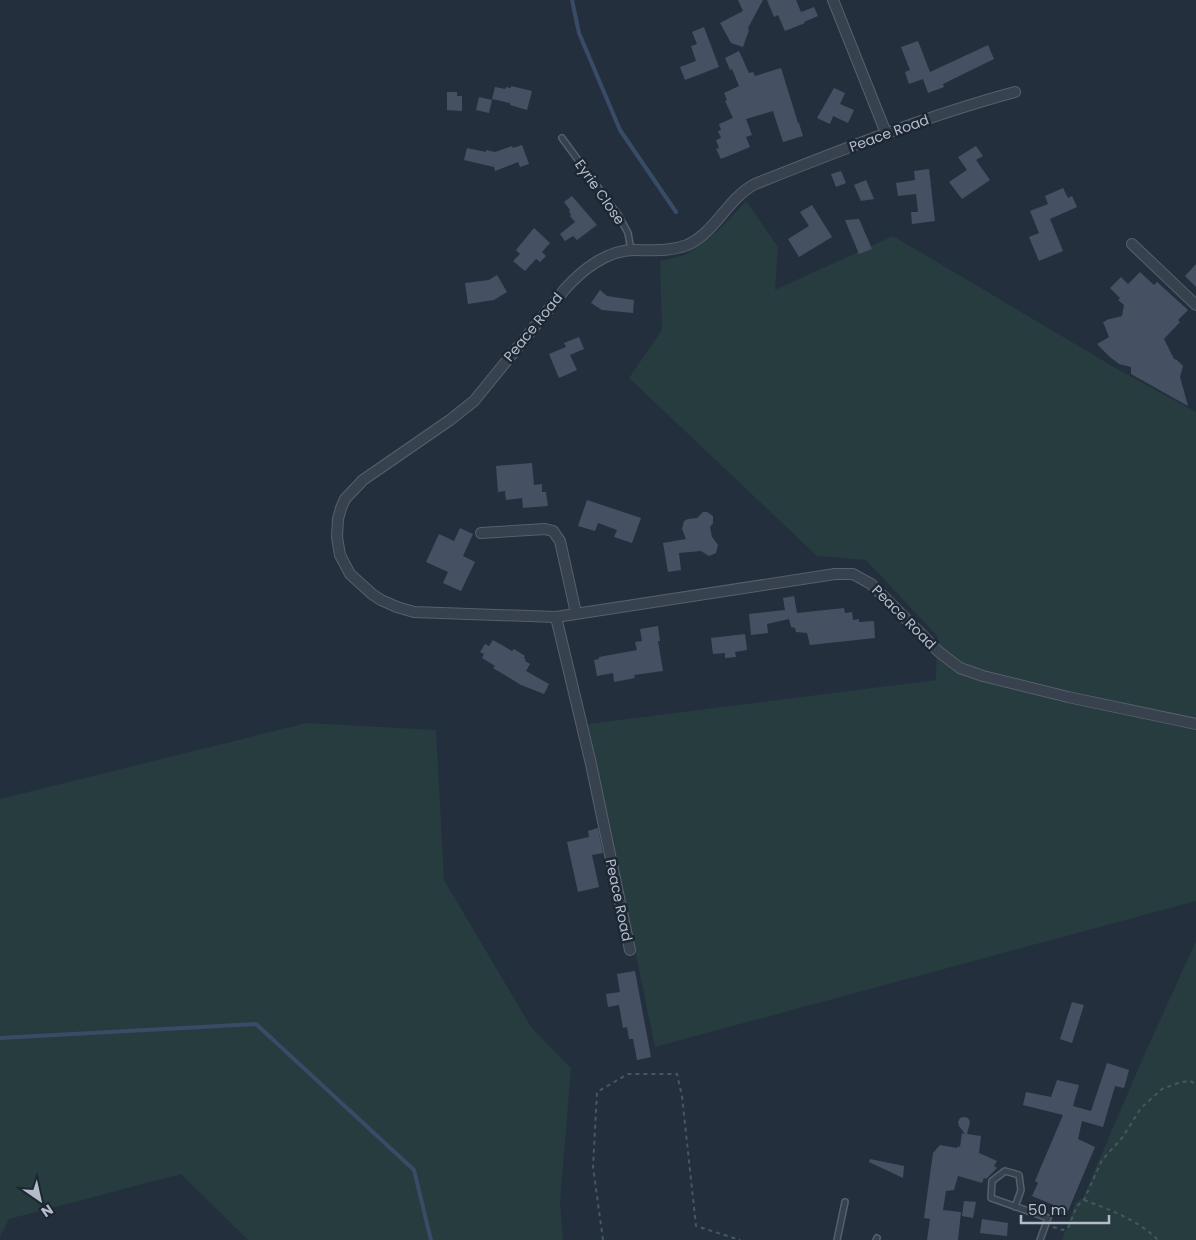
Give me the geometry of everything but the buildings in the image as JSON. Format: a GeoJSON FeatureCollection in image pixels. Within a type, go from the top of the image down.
{"type":"FeatureCollection","features":[{"type":"Feature","properties":{"kind":"street"},"geometry":{"type":"LineString","coordinates":[[833,0],[886,133]]}},
{"type":"Feature","properties":{"kind":"street","name":"Peace Road"},"geometry":{"type":"LineString","coordinates":[[1015,92],[886,133],[746,189],[733,200],[706,231],[688,244],[671,250],[631,250],[605,258],[579,275],[565,288],[474,400],[450,420],[364,480],[345,499],[338,519],[337,537],[340,555],[356,580],[381,600],[414,612],[556,617],[835,574],[853,574],[871,584],[940,652],[960,668],[983,676],[1068,697],[1196,724]]}},
{"type":"Feature","properties":{"kind":"street"},"geometry":{"type":"LineString","coordinates":[[1132,244],[1196,306]]}},
{"type":"Feature","properties":{"kind":"street"},"geometry":{"type":"LineString","coordinates":[[481,533],[545,529],[554,531],[560,541],[576,613]]}},
{"type":"Feature","properties":{"kind":"street","name":"Peace Road"},"geometry":{"type":"LineString","coordinates":[[556,617],[591,764],[630,950]]}},
{"type":"Feature","properties":{"kind":"lane","name":"Eyrie Close"},"geometry":{"type":"LineString","coordinates":[[562,138],[618,216],[628,233],[631,250]]}},
{"type":"Feature","properties":{"kind":"lane"},"geometry":{"type":"LineString","coordinates":[[1015,1207],[1021,1190],[1019,1175],[1005,1171],[992,1181],[991,1198],[1015,1207],[1048,1218],[1040,1240]]}},
{"type":"Feature","properties":{"kind":"lane"},"geometry":{"type":"LineString","coordinates":[[837,1240],[845,1202]]}},
{"type":"Feature","properties":{"kind":"path"},"geometry":{"type":"LineString","coordinates":[[603,1240],[593,1167],[597,1092],[628,1074],[677,1074],[682,1096],[696,1226],[740,1240]]}},
{"type":"Feature","properties":{"kind":"path"},"geometry":{"type":"LineString","coordinates":[[1046,1225],[1064,1230],[1068,1228],[1077,1206],[1084,1200],[1102,1160],[1122,1138],[1141,1108],[1162,1089],[1181,1082],[1190,1081],[1196,1084]]}},
{"type":"Feature","properties":{"kind":"path"},"geometry":{"type":"LineString","coordinates":[[1084,1200],[1126,1217],[1148,1230],[1158,1240]]}},
{"type":"Feature","properties":{"kind":"green space"},"geometry":{"type":"Polygon","coordinates":[[[746,201],[778,247],[775,290],[893,236],[1119,370],[1196,412],[1196,901],[655,1047],[588,724],[936,680],[937,636],[866,560],[817,556],[629,378],[662,330],[660,261],[685,255],[718,231],[746,201]]]}},
{"type":"Feature","properties":{"kind":"green space"},"geometry":{"type":"Polygon","coordinates":[[[307,723],[436,730],[444,880],[531,1027],[571,1068],[560,1203],[563,1240],[248,1240],[181,1174],[9,1219],[0,1237],[0,799],[307,723]]]}},
{"type":"Feature","properties":{"kind":"green space"},"geometry":{"type":"Polygon","coordinates":[[[1196,941],[1196,1240],[1062,1240],[1076,1202],[1083,1198],[1196,941]]]}},
{"type":"Feature","properties":{"kind":"waterway"},"geometry":{"type":"LineString","coordinates":[[572,0],[579,33],[620,130],[676,212]]}},
{"type":"Feature","properties":{"kind":"waterway"},"geometry":{"type":"LineString","coordinates":[[0,1038],[256,1024],[414,1170],[431,1240]]}}]}
